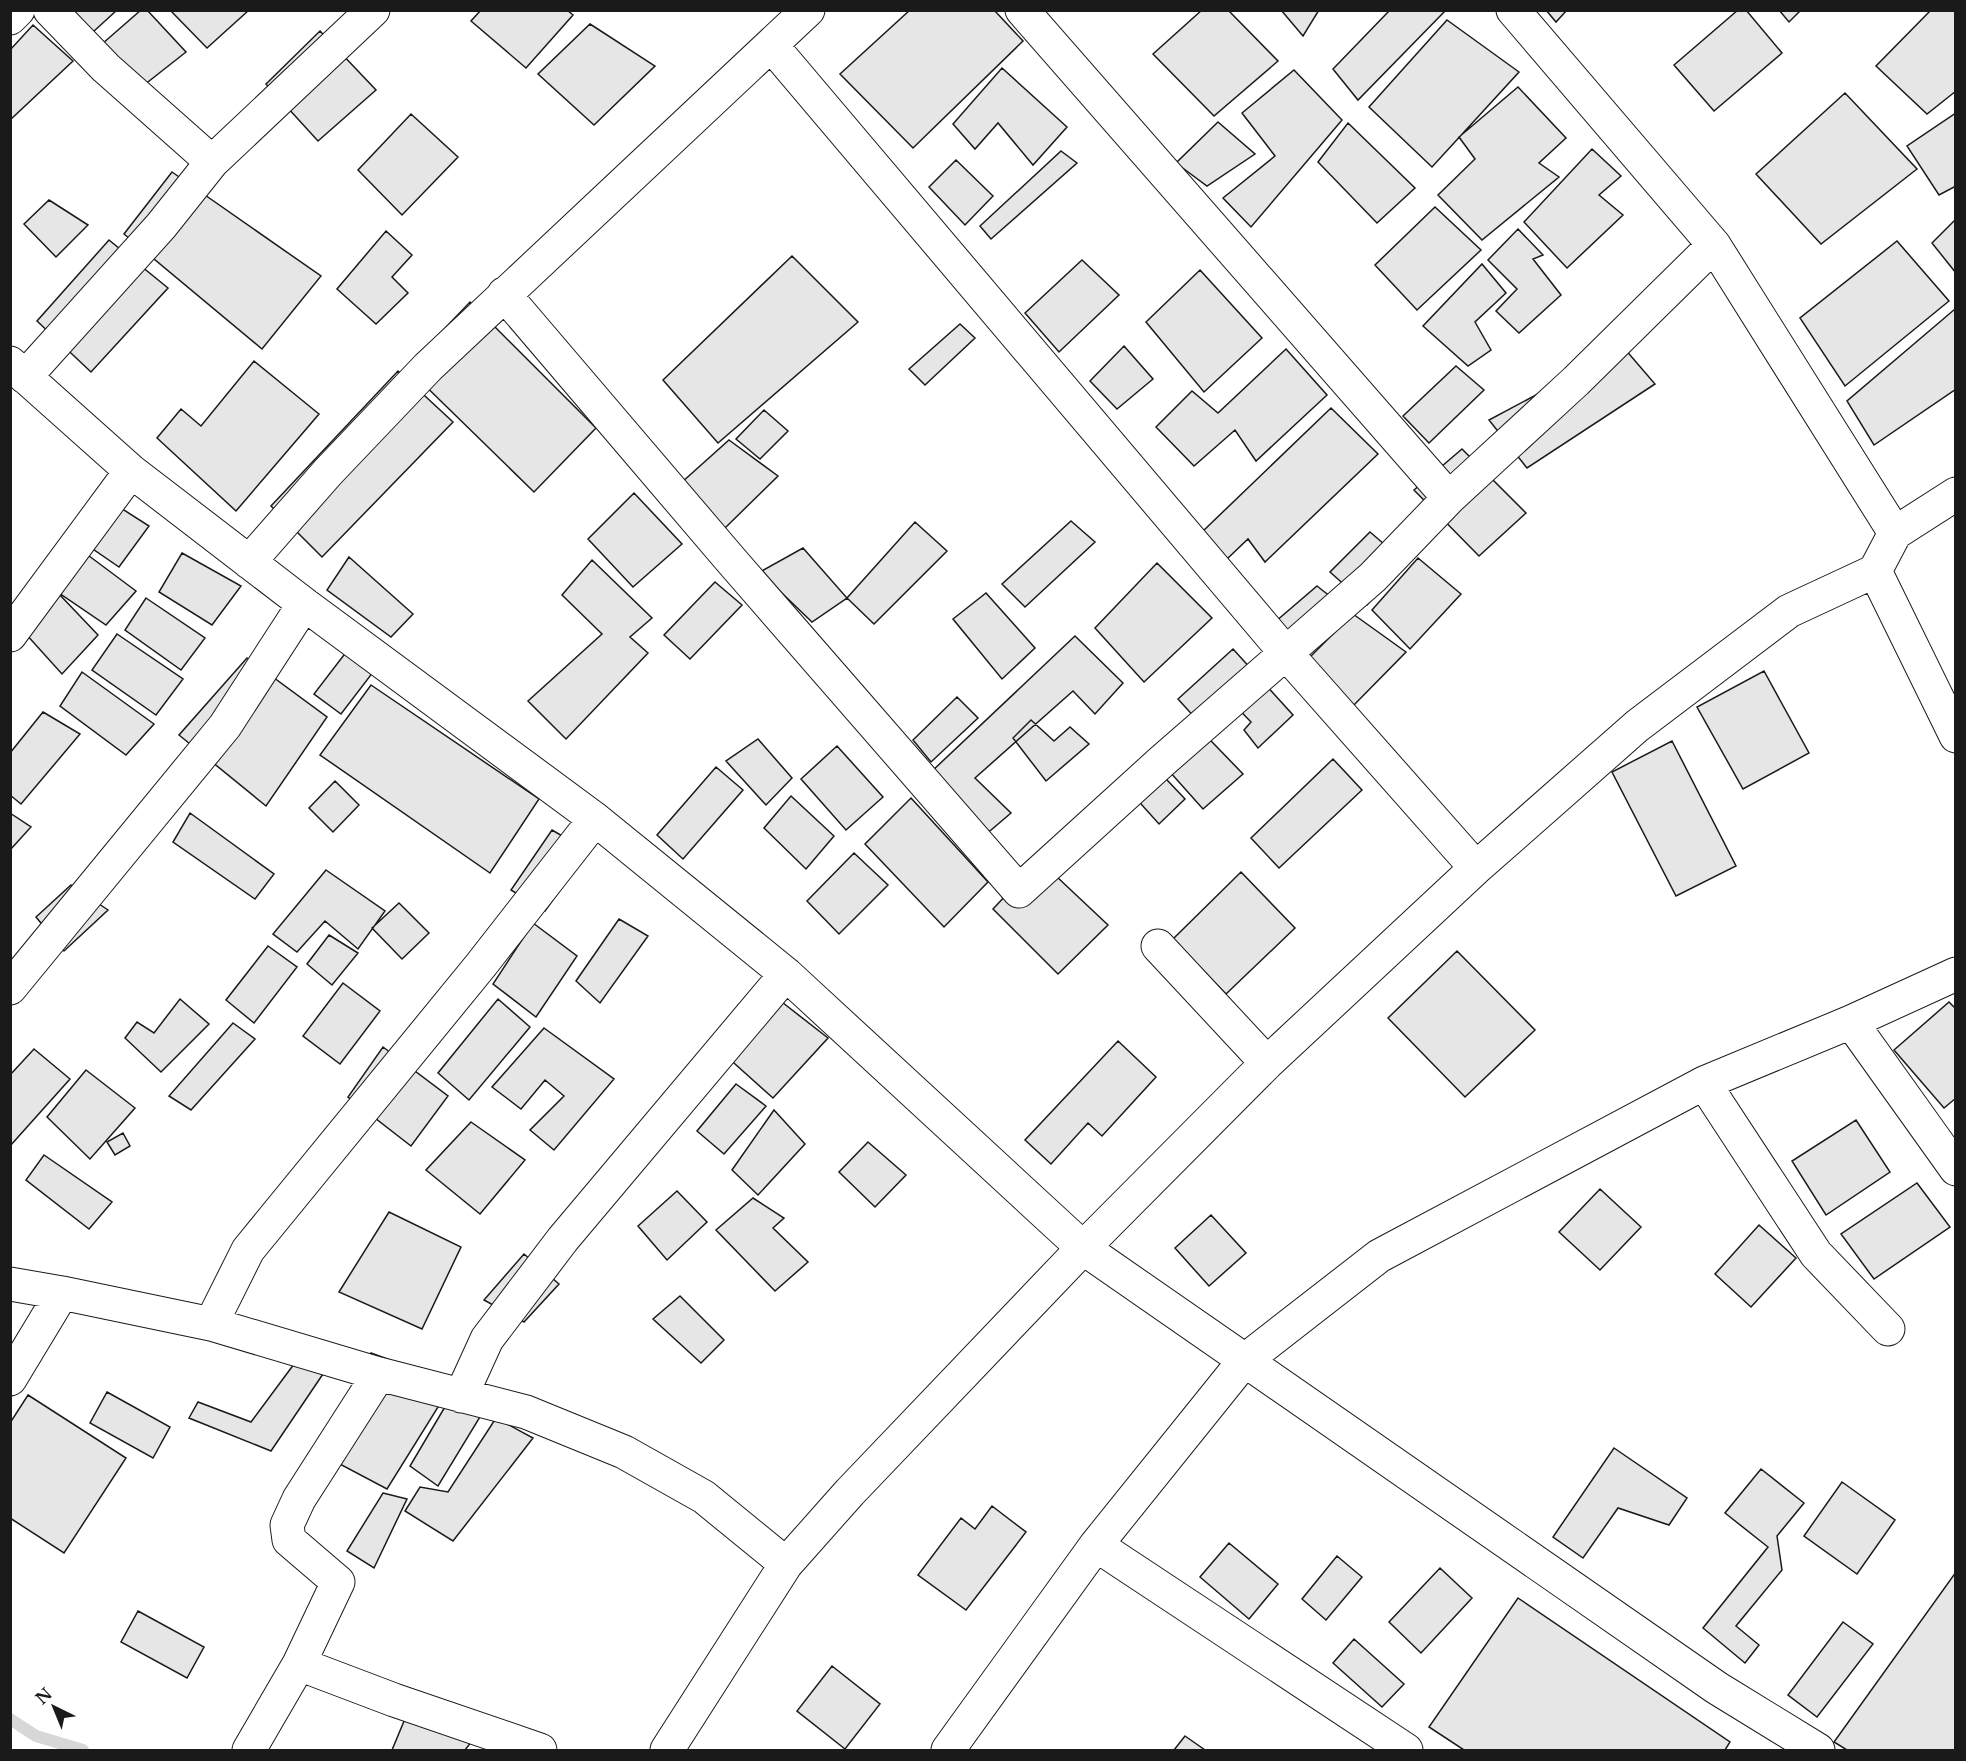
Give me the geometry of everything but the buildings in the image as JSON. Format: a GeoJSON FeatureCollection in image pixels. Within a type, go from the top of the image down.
{"type":"FeatureCollection","features":[{"type":"Feature","properties":{"kind":"street"},"geometry":{"type":"LineString","coordinates":[[10,18],[18,10]]}},
{"type":"Feature","properties":{"kind":"street"},"geometry":{"type":"LineString","coordinates":[[50,10],[106,68],[212,162]]}},
{"type":"Feature","properties":{"kind":"street"},"geometry":{"type":"LineString","coordinates":[[373,10],[212,162],[161,226],[18,370],[131,471],[304,604],[595,819],[786,974],[1083,1248],[1718,1688],[1818,1750]]}},
{"type":"Feature","properties":{"kind":"street"},"geometry":{"type":"LineString","coordinates":[[249,562],[328,472],[428,367],[808,10]]}},
{"type":"Feature","properties":{"kind":"street"},"geometry":{"type":"LineString","coordinates":[[1022,10],[1449,498]]}},
{"type":"Feature","properties":{"kind":"street"},"geometry":{"type":"LineString","coordinates":[[1513,10],[1713,245],[1895,533]]}},
{"type":"Feature","properties":{"kind":"street"},"geometry":{"type":"LineString","coordinates":[[772,46],[1285,652],[1476,868]]}},
{"type":"Feature","properties":{"kind":"street"},"geometry":{"type":"LineString","coordinates":[[504,294],[1019,891],[1285,652],[1373,577],[1449,498],[1576,381],[1713,245]]}},
{"type":"Feature","properties":{"kind":"street"},"geometry":{"type":"LineString","coordinates":[[10,635],[131,471]]}},
{"type":"Feature","properties":{"kind":"street"},"geometry":{"type":"LineString","coordinates":[[667,1750],[786,1564],[850,1492],[1083,1248],[1267,1063],[1476,868],[1637,726],[1789,610],[1875,571],[1895,533],[1956,494]]}},
{"type":"Feature","properties":{"kind":"street"},"geometry":{"type":"LineString","coordinates":[[1875,571],[1956,736]]}},
{"type":"Feature","properties":{"kind":"street"},"geometry":{"type":"LineString","coordinates":[[10,988],[225,726],[304,604]]}},
{"type":"Feature","properties":{"kind":"street"},"geometry":{"type":"LineString","coordinates":[[211,1324],[248,1250],[481,965],[595,819]]}},
{"type":"Feature","properties":{"kind":"street"},"geometry":{"type":"LineString","coordinates":[[1158,946],[1267,1063]]}},
{"type":"Feature","properties":{"kind":"street"},"geometry":{"type":"LineString","coordinates":[[461,1396],[487,1339],[563,1239],[786,974]]}},
{"type":"Feature","properties":{"kind":"street"},"geometry":{"type":"LineString","coordinates":[[948,1750],[1096,1545],[1244,1361],[1379,1256],[1704,1083],[1851,1022],[1956,974]]}},
{"type":"Feature","properties":{"kind":"street"},"geometry":{"type":"LineString","coordinates":[[1851,1022],[1956,1169]]}},
{"type":"Feature","properties":{"kind":"street"},"geometry":{"type":"LineString","coordinates":[[1704,1083],[1816,1254],[1888,1329]]}},
{"type":"Feature","properties":{"kind":"street"},"geometry":{"type":"LineString","coordinates":[[10,1284],[211,1324],[379,1374],[526,1412],[624,1452],[704,1497],[786,1564]]}},
{"type":"Feature","properties":{"kind":"street"},"geometry":{"type":"LineString","coordinates":[[10,1379],[62,1293]]}},
{"type":"Feature","properties":{"kind":"street"},"geometry":{"type":"LineString","coordinates":[[249,1750],[298,1664],[338,1582],[290,1540],[286,1526],[299,1498],[379,1374]]}},
{"type":"Feature","properties":{"kind":"street"},"geometry":{"type":"LineString","coordinates":[[1096,1545],[1406,1750]]}},
{"type":"Feature","properties":{"kind":"street"},"geometry":{"type":"LineString","coordinates":[[298,1664],[540,1750]]}},
{"type":"Feature","properties":{"kind":"waterway"},"geometry":{"type":"LineString","coordinates":[[10,1719],[36,1736],[83,1750]]}}]}
